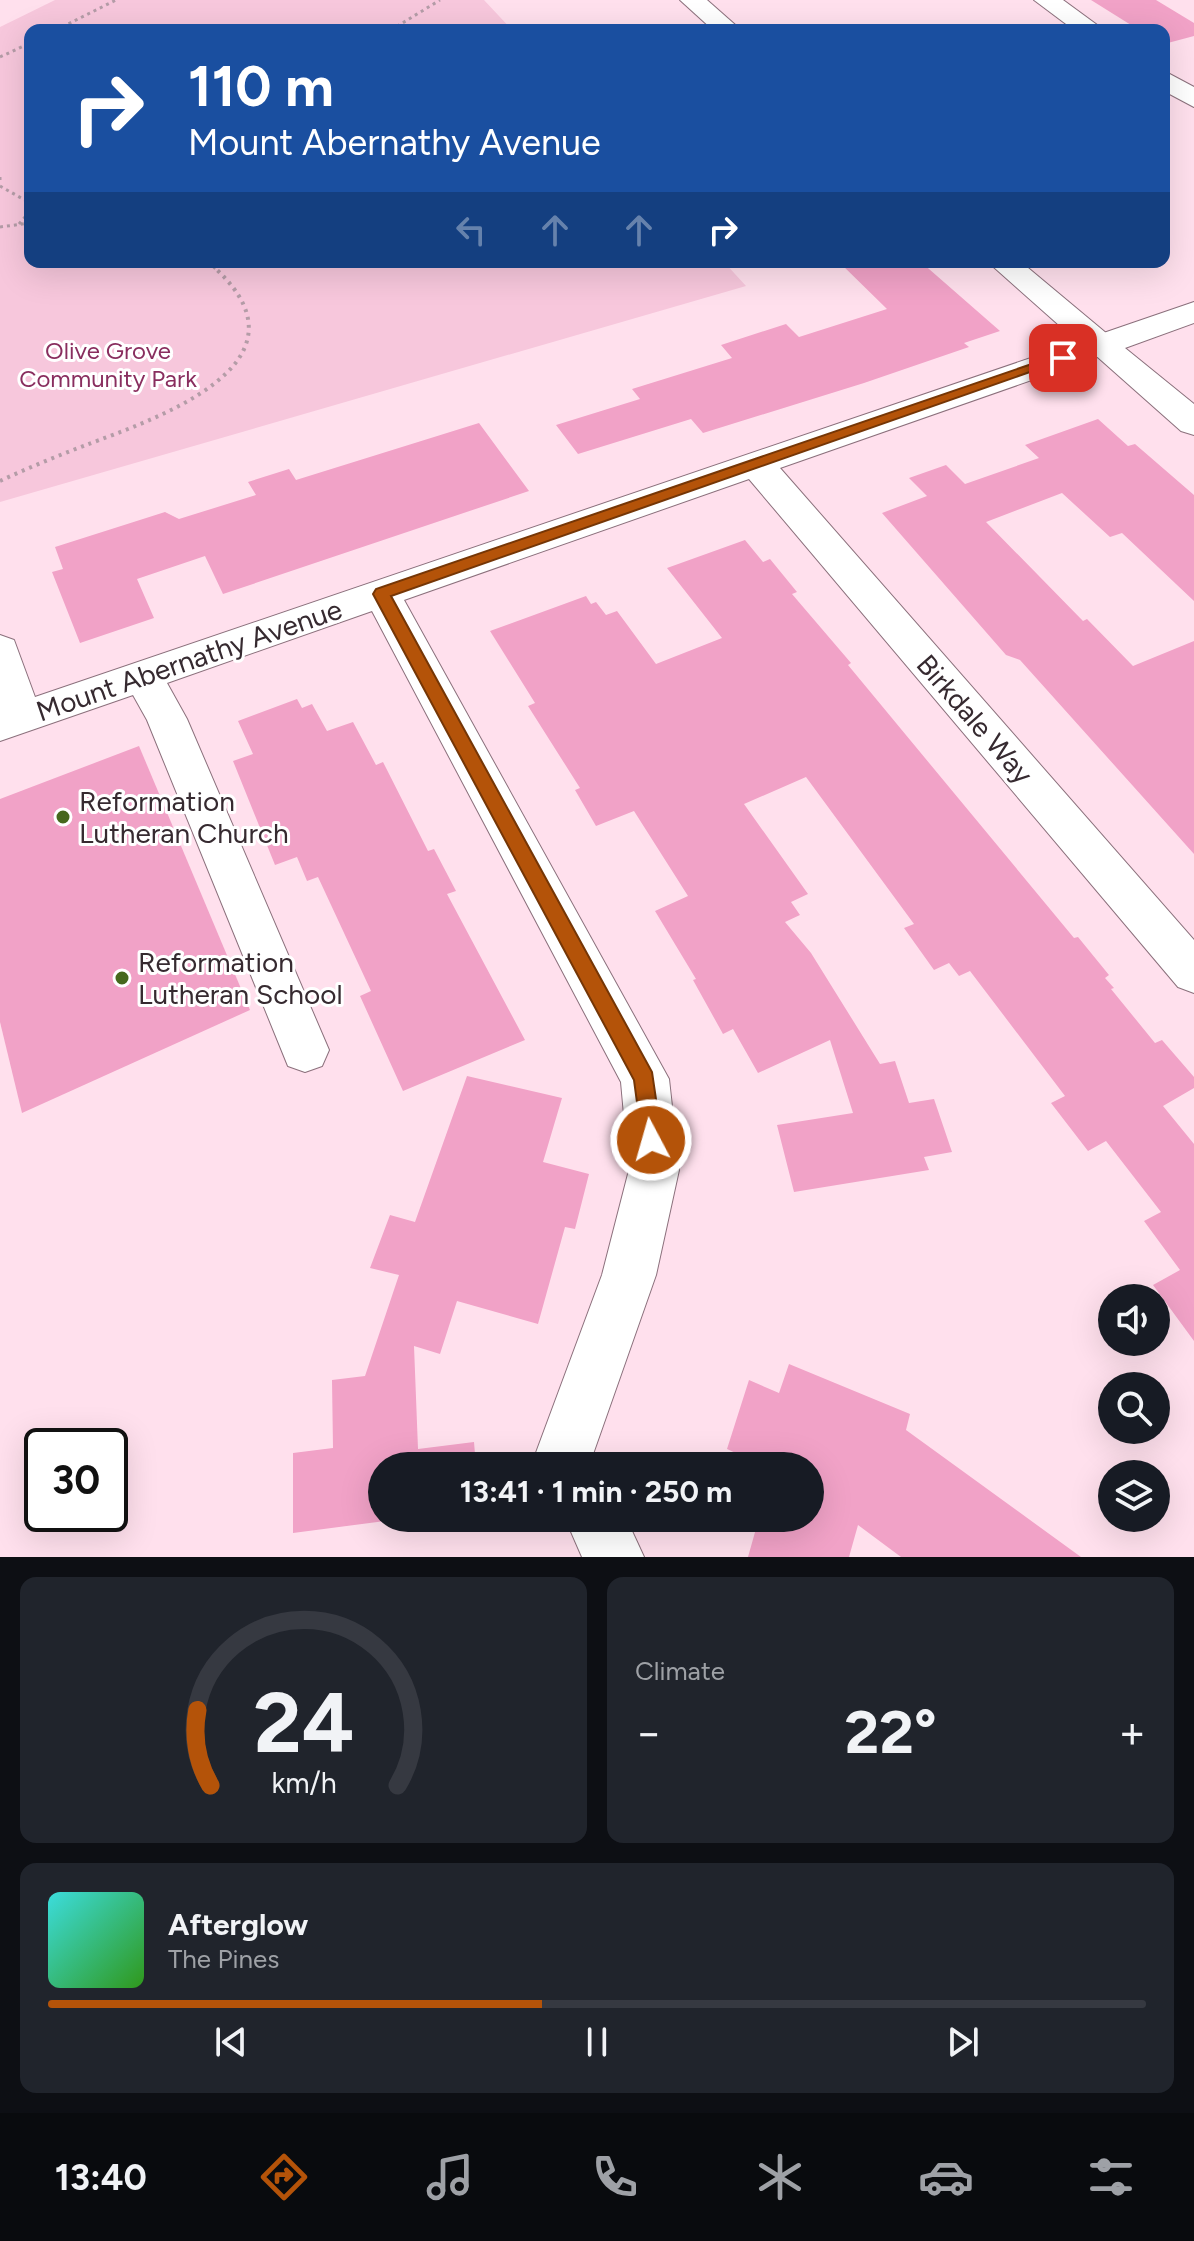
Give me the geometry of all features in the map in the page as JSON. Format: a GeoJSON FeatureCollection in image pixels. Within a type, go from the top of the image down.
{"type":"FeatureCollection","features":[{"type":"Feature","properties":{"kind":"main road","name":"Mount Abernathy Avenue"},"geometry":{"type":"LineString","coordinates":[[1101,345],[1194,312]]}},
{"type":"Feature","properties":{"kind":"main road"},"geometry":{"type":"LineString","coordinates":[[1101,345],[1194,423]]}},
{"type":"Feature","properties":{"kind":"street"},"geometry":{"type":"LineString","coordinates":[[692,0],[721,24]]}},
{"type":"Feature","properties":{"kind":"street"},"geometry":{"type":"LineString","coordinates":[[1046,0],[1082,24]]}},
{"type":"Feature","properties":{"kind":"street"},"geometry":{"type":"LineString","coordinates":[[1170,83],[1194,99]]}},
{"type":"Feature","properties":{"kind":"street"},"geometry":{"type":"LineString","coordinates":[[1010,268],[1101,345]]}},
{"type":"Feature","properties":{"kind":"street","name":"Mount Abernathy Avenue"},"geometry":{"type":"LineString","coordinates":[[11,722],[1101,345]]}},
{"type":"Feature","properties":{"kind":"street","name":"Birkdale Way"},"geometry":{"type":"LineString","coordinates":[[756,464],[1194,973]]}},
{"type":"Feature","properties":{"kind":"street"},"geometry":{"type":"LineString","coordinates":[[382,594],[645,1079],[654,1170],[629,1275],[565,1452]]}},
{"type":"Feature","properties":{"kind":"street"},"geometry":{"type":"LineString","coordinates":[[0,650],[11,722]]}},
{"type":"Feature","properties":{"kind":"street"},"geometry":{"type":"LineString","coordinates":[[143,676],[167,719],[305,1050]]}},
{"type":"Feature","properties":{"kind":"street"},"geometry":{"type":"LineString","coordinates":[[601,1532],[614,1557]]}},
{"type":"Feature","properties":{"kind":"path"},"geometry":{"type":"LineString","coordinates":[[68,24],[116,0]]}},
{"type":"Feature","properties":{"kind":"path"},"geometry":{"type":"LineString","coordinates":[[401,24],[440,0]]}},
{"type":"Feature","properties":{"kind":"path"},"geometry":{"type":"LineString","coordinates":[[0,57],[24,46]]}},
{"type":"Feature","properties":{"kind":"path"},"geometry":{"type":"LineString","coordinates":[[0,182],[24,199]]}},
{"type":"Feature","properties":{"kind":"path"},"geometry":{"type":"LineString","coordinates":[[18,225],[24,218]]}},
{"type":"Feature","properties":{"kind":"path"},"geometry":{"type":"LineString","coordinates":[[0,227],[24,224]]}},
{"type":"Feature","properties":{"kind":"path"},"geometry":{"type":"LineString","coordinates":[[0,481],[173,411],[208,392],[235,366],[246,342],[248,325],[242,301],[231,283],[215,268]]}},
{"type":"Feature","properties":{"kind":"green space","name":"Olive Grove Community Park"},"geometry":{"type":"Polygon","coordinates":[[[55,0],[484,0],[506,24],[24,24],[24,268],[730,268],[746,286],[0,502],[0,27],[55,0]]]}},
{"type":"Feature","properties":{"kind":"building"},"geometry":{"type":"Polygon","coordinates":[[[1091,0],[1156,0],[1194,23],[1194,36],[1170,42],[1170,24],[1129,24],[1091,0]]]}},
{"type":"Feature","properties":{"kind":"building"},"geometry":{"type":"Polygon","coordinates":[[[845,268],[928,268],[1000,331],[964,343],[969,347],[703,433],[691,419],[578,454],[556,425],[640,399],[632,389],[732,358],[721,345],[786,324],[799,337],[887,309],[845,268]]]}},
{"type":"Feature","properties":{"kind":"building"},"geometry":{"type":"Polygon","coordinates":[[[1098,419],[1128,446],[1135,444],[1194,495],[1194,601],[1122,533],[1110,537],[1062,493],[986,522],[1083,621],[1087,619],[1133,666],[1194,641],[1194,854],[1020,660],[1006,655],[882,513],[927,496],[909,478],[946,465],[965,484],[1039,458],[1025,445],[1098,419]]]}},
{"type":"Feature","properties":{"kind":"building"},"geometry":{"type":"Polygon","coordinates":[[[479,423],[529,491],[223,594],[205,556],[137,579],[154,618],[80,643],[52,572],[63,569],[55,547],[165,512],[179,519],[256,495],[248,482],[289,469],[296,480],[479,423]]]}},
{"type":"Feature","properties":{"kind":"building"},"geometry":{"type":"Polygon","coordinates":[[[745,540],[763,562],[770,559],[797,592],[792,594],[851,663],[848,665],[1074,938],[1078,937],[1109,975],[1105,978],[1114,988],[1111,989],[1155,1043],[1162,1040],[1194,1077],[1194,1088],[1163,1106],[1194,1144],[1194,1341],[1170,1308],[1170,1284],[1155,1284],[1180,1270],[1144,1221],[1161,1212],[1106,1141],[1088,1151],[1051,1103],[1065,1096],[970,971],[959,976],[949,963],[934,970],[904,928],[914,924],[806,777],[744,804],[808,894],[791,902],[800,915],[785,922],[811,953],[880,1064],[895,1061],[909,1103],[934,1099],[952,1152],[924,1157],[929,1170],[794,1192],[777,1125],[853,1113],[830,1040],[758,1073],[733,1029],[723,1034],[693,980],[696,979],[655,911],[688,896],[634,811],[596,826],[575,790],[580,788],[528,706],[535,703],[490,631],[586,596],[591,604],[596,602],[606,615],[617,611],[656,664],[722,638],[667,568],[745,540]]]}},
{"type":"Feature","properties":{"kind":"building"},"geometry":{"type":"Polygon","coordinates":[[[297,699],[302,708],[312,704],[327,731],[353,722],[376,765],[383,762],[428,851],[434,849],[456,891],[447,894],[525,1040],[403,1091],[360,996],[371,991],[318,877],[307,881],[297,857],[275,865],[233,761],[253,754],[238,721],[297,699]]]}},
{"type":"Feature","properties":{"kind":"building"},"geometry":{"type":"Polygon","coordinates":[[[139,746],[250,1010],[22,1113],[0,1022],[0,799],[139,746]]]}},
{"type":"Feature","properties":{"kind":"building"},"geometry":{"type":"Polygon","coordinates":[[[467,1076],[562,1098],[543,1162],[589,1174],[575,1229],[565,1227],[538,1324],[457,1301],[440,1354],[414,1346],[418,1449],[474,1442],[475,1452],[368,1452],[368,1523],[293,1533],[293,1453],[333,1448],[332,1380],[365,1376],[399,1275],[370,1268],[390,1215],[415,1222],[467,1076]]]}},
{"type":"Feature","properties":{"kind":"building"},"geometry":{"type":"Polygon","coordinates":[[[789,1364],[910,1414],[906,1430],[1081,1557],[901,1557],[858,1525],[849,1557],[748,1557],[755,1532],[824,1532],[824,1452],[734,1452],[727,1449],[749,1380],[779,1393],[789,1364]]]}},
{"type":"Feature","properties":{"kind":"place","name":"Reformation Lutheran Church"},"geometry":{"type":"Point","coordinates":[63,817]}},
{"type":"Feature","properties":{"kind":"place","name":"Reformation Lutheran School"},"geometry":{"type":"Point","coordinates":[122,978]}},
{"type":"Feature","properties":{"kind":"route"},"geometry":{"type":"LineString","coordinates":[[651,1140],[645,1079],[382,594],[1063,358]]}}]}
